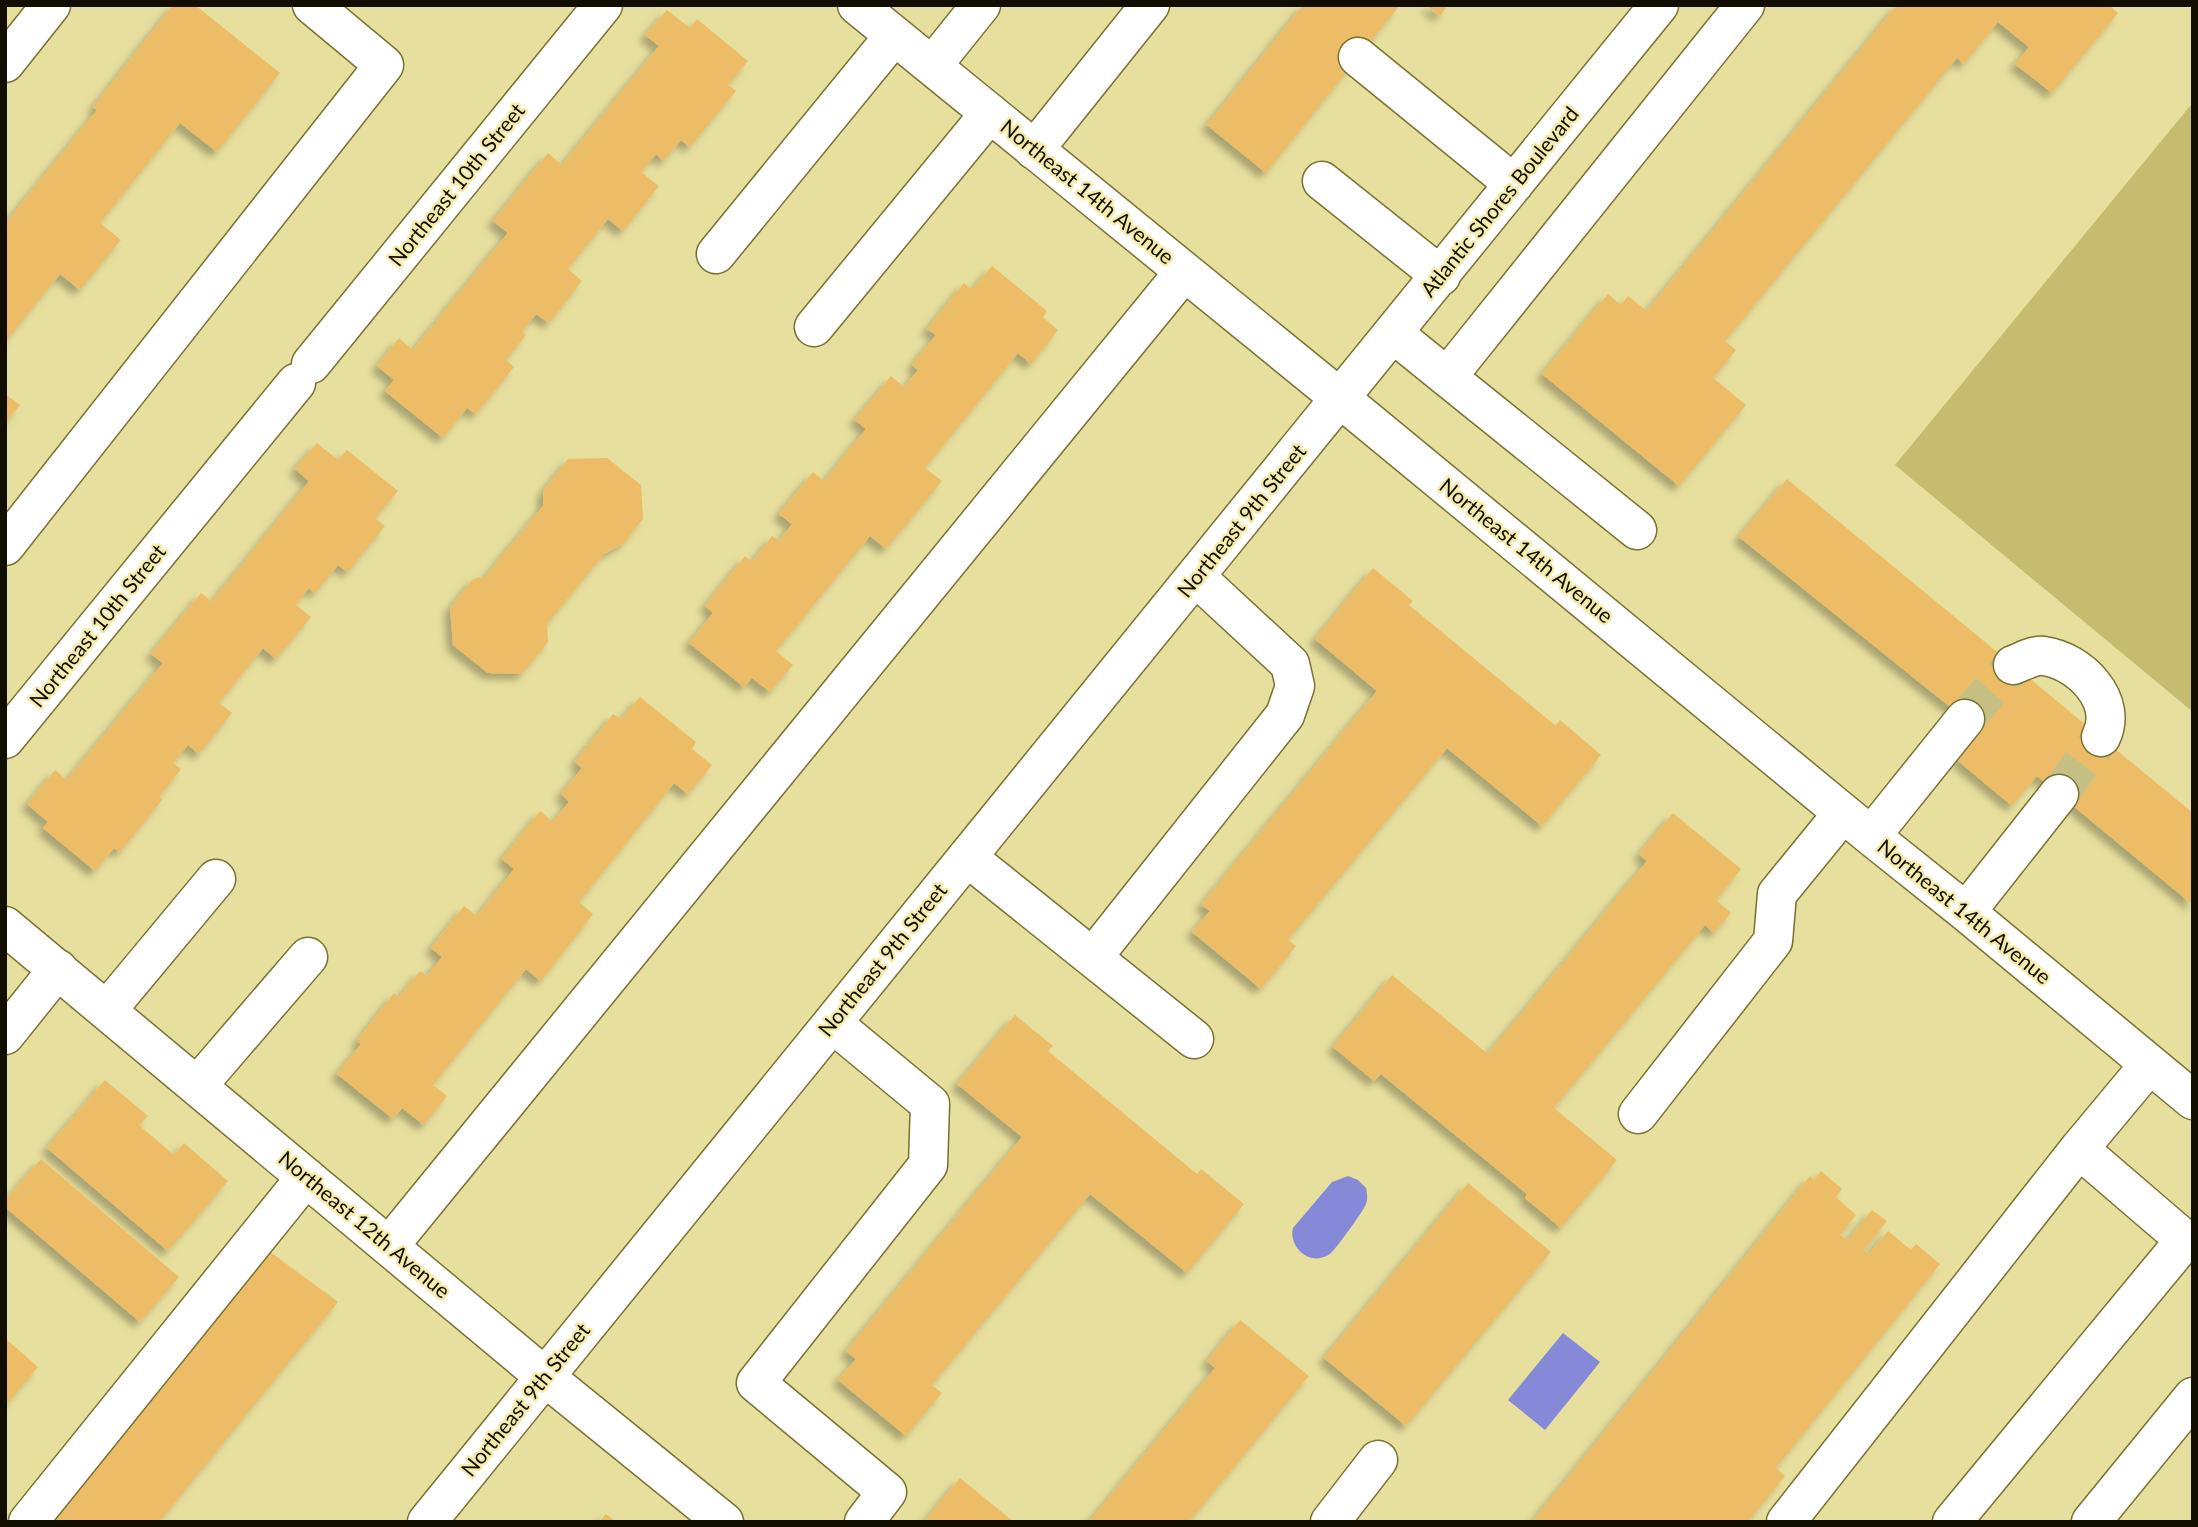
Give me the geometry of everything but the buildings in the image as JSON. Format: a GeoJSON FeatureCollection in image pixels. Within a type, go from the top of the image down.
{"type":"FeatureCollection","features":[{"type":"Feature","properties":{"kind":"street"},"geometry":{"type":"LineString","coordinates":[[5,63],[51,5]]}},
{"type":"Feature","properties":{"kind":"street"},"geometry":{"type":"LineString","coordinates":[[5,546],[384,65],[312,5]]}},
{"type":"Feature","properties":{"kind":"street","name":"Northeast 10th Street"},"geometry":{"type":"LineString","coordinates":[[5,739],[603,5]]}},
{"type":"Feature","properties":{"kind":"street","name":"Northeast 14th Avenue"},"geometry":{"type":"LineString","coordinates":[[856,5],[1341,399],[2193,1100]]}},
{"type":"Feature","properties":{"kind":"street"},"geometry":{"type":"LineString","coordinates":[[932,66],[981,5]]}},
{"type":"Feature","properties":{"kind":"street"},"geometry":{"type":"LineString","coordinates":[[1034,150],[1150,5]]}},
{"type":"Feature","properties":{"kind":"street","name":"Atlantic Shores Boulevard"},"geometry":{"type":"LineString","coordinates":[[1341,399],[1659,5]]}},
{"type":"Feature","properties":{"kind":"street"},"geometry":{"type":"LineString","coordinates":[[1447,377],[1745,5]]}},
{"type":"Feature","properties":{"kind":"street"},"geometry":{"type":"LineString","coordinates":[[716,254],[894,36]]}},
{"type":"Feature","properties":{"kind":"street"},"geometry":{"type":"LineString","coordinates":[[1358,57],[1514,184]]}},
{"type":"Feature","properties":{"kind":"street"},"geometry":{"type":"LineString","coordinates":[[814,327],[989,113]]}},
{"type":"Feature","properties":{"kind":"street"},"geometry":{"type":"LineString","coordinates":[[1322,181],[1441,276]]}},
{"type":"Feature","properties":{"kind":"street"},"geometry":{"type":"LineString","coordinates":[[389,1246],[1184,272]]}},
{"type":"Feature","properties":{"kind":"street"},"geometry":{"type":"LineString","coordinates":[[1394,334],[1637,530]]}},
{"type":"Feature","properties":{"kind":"street","name":"Northeast 9th Street"},"geometry":{"type":"LineString","coordinates":[[428,1522],[1341,399]]}},
{"type":"Feature","properties":{"kind":"street"},"geometry":{"type":"LineString","coordinates":[[1093,957],[1285,715],[1296,686],[1290,664],[1196,577]]}},
{"type":"Feature","properties":{"kind":"street"},"geometry":{"type":"LineString","coordinates":[[2013,665],[2041,655],[2068,663],[2087,678],[2106,707],[2106,727],[2101,737]]}},
{"type":"Feature","properties":{"kind":"street"},"geometry":{"type":"LineString","coordinates":[[1638,1114],[1773,941],[1777,894],[1857,825],[1965,719]]}},
{"type":"Feature","properties":{"kind":"street"},"geometry":{"type":"LineString","coordinates":[[1966,912],[2059,794]]}},
{"type":"Feature","properties":{"kind":"street"},"geometry":{"type":"LineString","coordinates":[[967,857],[1194,1039]]}},
{"type":"Feature","properties":{"kind":"street"},"geometry":{"type":"LineString","coordinates":[[107,1010],[216,879]]}},
{"type":"Feature","properties":{"kind":"street","name":"Northeast 12th Avenue"},"geometry":{"type":"LineString","coordinates":[[5,926],[544,1376],[724,1522]]}},
{"type":"Feature","properties":{"kind":"street"},"geometry":{"type":"LineString","coordinates":[[197,1086],[308,957]]}},
{"type":"Feature","properties":{"kind":"street"},"geometry":{"type":"LineString","coordinates":[[5,1035],[58,969]]}},
{"type":"Feature","properties":{"kind":"street"},"geometry":{"type":"LineString","coordinates":[[832,1023],[930,1104],[928,1165],[756,1383],[887,1492],[864,1522]]}},
{"type":"Feature","properties":{"kind":"street"},"geometry":{"type":"LineString","coordinates":[[1786,1522],[2079,1149],[2149,1065]]}},
{"type":"Feature","properties":{"kind":"street"},"geometry":{"type":"LineString","coordinates":[[1952,1522],[2185,1240],[2079,1149]]}},
{"type":"Feature","properties":{"kind":"street"},"geometry":{"type":"LineString","coordinates":[[28,1522],[306,1177]]}},
{"type":"Feature","properties":{"kind":"street"},"geometry":{"type":"LineString","coordinates":[[2091,1522],[2193,1397]]}},
{"type":"Feature","properties":{"kind":"street"},"geometry":{"type":"LineString","coordinates":[[1330,1522],[1378,1460]]}},
{"type":"Feature","properties":{"kind":"shaded area"},"geometry":{"type":"Polygon","coordinates":[[[2190,106],[2193,106],[2193,712],[1895,465],[2190,106]]]}},
{"type":"Feature","properties":{"kind":"water"},"geometry":{"type":"Polygon","coordinates":[[[1348,1176],[1358,1180],[1366,1188],[1367,1200],[1364,1208],[1331,1253],[1317,1258],[1303,1254],[1294,1243],[1293,1228],[1332,1182],[1348,1176]]]}},
{"type":"Feature","properties":{"kind":"water"},"geometry":{"type":"Polygon","coordinates":[[[1563,1333],[1600,1362],[1545,1430],[1508,1400],[1563,1333]]]}},
{"type":"Feature","properties":{"kind":"tunnel"},"geometry":{"type":"LineString","coordinates":[[1965,719],[2013,665]]}},
{"type":"Feature","properties":{"kind":"tunnel"},"geometry":{"type":"LineString","coordinates":[[2059,794],[2101,737]]}}]}
